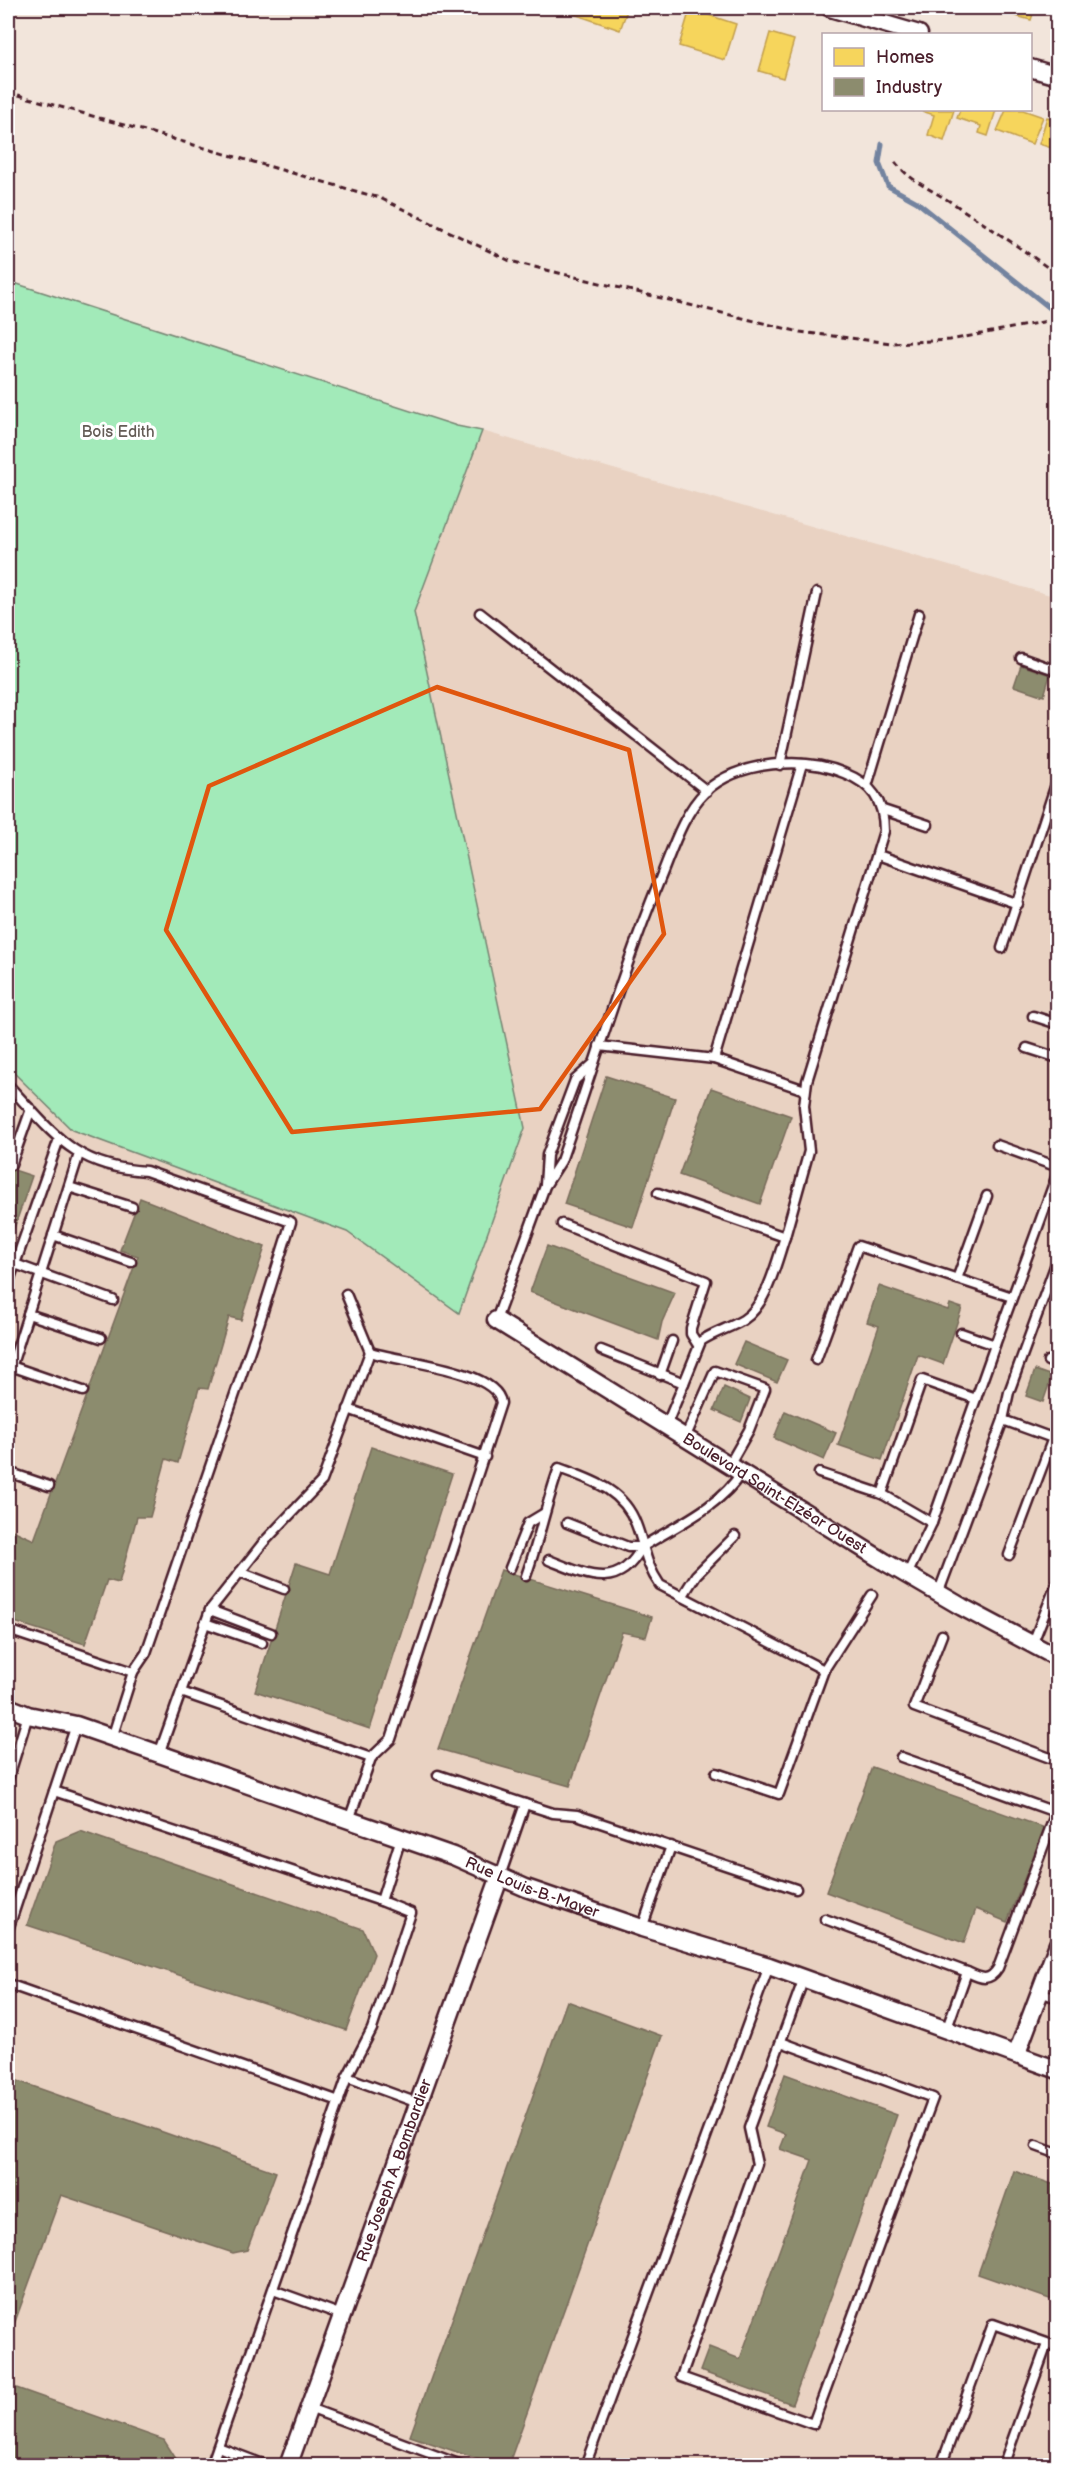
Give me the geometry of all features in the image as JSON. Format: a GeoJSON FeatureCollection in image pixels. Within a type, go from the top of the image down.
{"type":"FeatureCollection","features":[{"type":"Feature","properties":{"kind":"street"},"geometry":{"type":"LineString","coordinates":[[830,8],[916,33]]}},
{"type":"Feature","properties":{"kind":"street"},"geometry":{"type":"LineString","coordinates":[[1032,69],[1058,76]]}},
{"type":"Feature","properties":{"kind":"street","name":"Boulevard Saint-Elzéar Ouest"},"geometry":{"type":"LineString","coordinates":[[496,1320],[938,1594],[1058,1658]]}},
{"type":"Feature","properties":{"kind":"street","name":"Rue Louis-B.-Mayer"},"geometry":{"type":"LineString","coordinates":[[8,1707],[28,1715],[76,1725],[402,1838],[526,1888],[642,1928],[769,1966],[1058,2070]]}},
{"type":"Feature","properties":{"kind":"street","name":"Rue Joseph A. Bombardier"},"geometry":{"type":"LineString","coordinates":[[288,2466],[500,1876]]}},
{"type":"Feature","properties":{"kind":"street"},"geometry":{"type":"LineString","coordinates":[[1017,2054],[1058,1944]]}},
{"type":"Feature","properties":{"kind":"lane"},"geometry":{"type":"LineString","coordinates":[[780,765],[817,593]]}},
{"type":"Feature","properties":{"kind":"lane"},"geometry":{"type":"LineString","coordinates":[[480,613],[707,791]]}},
{"type":"Feature","properties":{"kind":"lane"},"geometry":{"type":"LineString","coordinates":[[867,786],[919,614]]}},
{"type":"Feature","properties":{"kind":"lane"},"geometry":{"type":"LineString","coordinates":[[1021,658],[1058,671]]}},
{"type":"Feature","properties":{"kind":"lane"},"geometry":{"type":"LineString","coordinates":[[714,1059],[802,764]]}},
{"type":"Feature","properties":{"kind":"lane"},"geometry":{"type":"LineString","coordinates":[[496,1320],[545,1186],[561,1161],[642,923],[689,813],[707,791],[732,775],[780,765],[802,764],[841,771],[867,786],[879,800],[883,810],[884,831],[806,1090],[804,1106],[809,1151],[785,1237],[755,1308],[744,1319],[707,1336],[698,1346],[666,1426]]}},
{"type":"Feature","properties":{"kind":"lane"},"geometry":{"type":"LineString","coordinates":[[1002,948],[1055,787]]}},
{"type":"Feature","properties":{"kind":"lane"},"geometry":{"type":"LineString","coordinates":[[883,810],[928,825]]}},
{"type":"Feature","properties":{"kind":"lane"},"geometry":{"type":"LineString","coordinates":[[878,855],[1018,904]]}},
{"type":"Feature","properties":{"kind":"lane"},"geometry":{"type":"LineString","coordinates":[[1034,1016],[1058,1024]]}},
{"type":"Feature","properties":{"kind":"lane"},"geometry":{"type":"LineString","coordinates":[[599,1046],[714,1059],[806,1090]]}},
{"type":"Feature","properties":{"kind":"lane"},"geometry":{"type":"LineString","coordinates":[[1027,1048],[1058,1058]]}},
{"type":"Feature","properties":{"kind":"lane"},"geometry":{"type":"LineString","coordinates":[[545,1186],[547,1155],[575,1080],[593,1064]]}},
{"type":"Feature","properties":{"kind":"lane"},"geometry":{"type":"LineString","coordinates":[[9,1090],[31,1109],[59,1139],[79,1154],[121,1170],[146,1171],[291,1222],[146,1653],[133,1672],[112,1738]]}},
{"type":"Feature","properties":{"kind":"lane"},"geometry":{"type":"LineString","coordinates":[[10,1165],[31,1109]]}},
{"type":"Feature","properties":{"kind":"lane"},"geometry":{"type":"LineString","coordinates":[[8,1284],[59,1139]]}},
{"type":"Feature","properties":{"kind":"lane"},"geometry":{"type":"LineString","coordinates":[[997,1145],[1058,1167]]}},
{"type":"Feature","properties":{"kind":"lane"},"geometry":{"type":"LineString","coordinates":[[8,1377],[9,1365],[28,1314],[79,1154]]}},
{"type":"Feature","properties":{"kind":"lane"},"geometry":{"type":"LineString","coordinates":[[907,1575],[932,1523],[1058,1172]]}},
{"type":"Feature","properties":{"kind":"lane"},"geometry":{"type":"LineString","coordinates":[[69,1187],[132,1207]]}},
{"type":"Feature","properties":{"kind":"lane"},"geometry":{"type":"LineString","coordinates":[[658,1193],[785,1237]]}},
{"type":"Feature","properties":{"kind":"lane"},"geometry":{"type":"LineString","coordinates":[[957,1279],[987,1196]]}},
{"type":"Feature","properties":{"kind":"lane"},"geometry":{"type":"LineString","coordinates":[[562,1224],[706,1281],[691,1328],[691,1334],[698,1346]]}},
{"type":"Feature","properties":{"kind":"lane"},"geometry":{"type":"LineString","coordinates":[[53,1234],[131,1262]]}},
{"type":"Feature","properties":{"kind":"lane"},"geometry":{"type":"LineString","coordinates":[[816,1360],[858,1246],[1012,1297]]}},
{"type":"Feature","properties":{"kind":"lane"},"geometry":{"type":"LineString","coordinates":[[938,1594],[1003,1420],[1009,1392],[1058,1258]]}},
{"type":"Feature","properties":{"kind":"lane"},"geometry":{"type":"LineString","coordinates":[[15,1264],[113,1300]]}},
{"type":"Feature","properties":{"kind":"lane"},"geometry":{"type":"LineString","coordinates":[[159,1754],[210,1610],[263,1543],[322,1481],[370,1352],[346,1294]]}},
{"type":"Feature","properties":{"kind":"lane"},"geometry":{"type":"LineString","coordinates":[[28,1314],[101,1338]]}},
{"type":"Feature","properties":{"kind":"lane"},"geometry":{"type":"LineString","coordinates":[[961,1333],[995,1345]]}},
{"type":"Feature","properties":{"kind":"lane"},"geometry":{"type":"LineString","coordinates":[[660,1374],[672,1341]]}},
{"type":"Feature","properties":{"kind":"lane"},"geometry":{"type":"LineString","coordinates":[[601,1350],[684,1383]]}},
{"type":"Feature","properties":{"kind":"lane"},"geometry":{"type":"LineString","coordinates":[[348,1821],[371,1758],[391,1739],[501,1403],[498,1394],[477,1380],[440,1366],[370,1352]]}},
{"type":"Feature","properties":{"kind":"lane"},"geometry":{"type":"LineString","coordinates":[[1048,1361],[1058,1365]]}},
{"type":"Feature","properties":{"kind":"lane"},"geometry":{"type":"LineString","coordinates":[[9,1365],[83,1390]]}},
{"type":"Feature","properties":{"kind":"lane"},"geometry":{"type":"LineString","coordinates":[[549,1560],[593,1577],[602,1578],[612,1575],[635,1561],[642,1547],[714,1501],[733,1485],[735,1469],[748,1430],[765,1389],[715,1371],[685,1438]]}},
{"type":"Feature","properties":{"kind":"lane"},"geometry":{"type":"LineString","coordinates":[[882,1494],[922,1380],[976,1399]]}},
{"type":"Feature","properties":{"kind":"lane"},"geometry":{"type":"LineString","coordinates":[[348,1409],[485,1457]]}},
{"type":"Feature","properties":{"kind":"lane"},"geometry":{"type":"LineString","coordinates":[[1003,1420],[1055,1439],[1009,1556]]}},
{"type":"Feature","properties":{"kind":"lane"},"geometry":{"type":"LineString","coordinates":[[526,1576],[541,1533],[543,1514],[559,1468],[599,1484],[622,1501],[636,1524],[649,1569],[660,1585],[824,1670]]}},
{"type":"Feature","properties":{"kind":"lane"},"geometry":{"type":"LineString","coordinates":[[8,1472],[49,1486]]}},
{"type":"Feature","properties":{"kind":"lane"},"geometry":{"type":"LineString","coordinates":[[819,1473],[882,1494],[932,1523]]}},
{"type":"Feature","properties":{"kind":"lane"},"geometry":{"type":"LineString","coordinates":[[510,1568],[528,1523],[543,1514]]}},
{"type":"Feature","properties":{"kind":"lane"},"geometry":{"type":"LineString","coordinates":[[567,1523],[628,1547],[642,1547]]}},
{"type":"Feature","properties":{"kind":"lane"},"geometry":{"type":"LineString","coordinates":[[682,1597],[696,1575],[735,1536]]}},
{"type":"Feature","properties":{"kind":"lane"},"geometry":{"type":"LineString","coordinates":[[240,1572],[284,1589]]}},
{"type":"Feature","properties":{"kind":"lane"},"geometry":{"type":"LineString","coordinates":[[1032,1645],[1058,1580]]}},
{"type":"Feature","properties":{"kind":"lane"},"geometry":{"type":"LineString","coordinates":[[716,1773],[779,1794],[824,1670],[872,1595]]}},
{"type":"Feature","properties":{"kind":"lane"},"geometry":{"type":"LineString","coordinates":[[210,1610],[271,1633]]}},
{"type":"Feature","properties":{"kind":"lane"},"geometry":{"type":"LineString","coordinates":[[205,1623],[262,1643]]}},
{"type":"Feature","properties":{"kind":"lane"},"geometry":{"type":"LineString","coordinates":[[8,1630],[133,1672]]}},
{"type":"Feature","properties":{"kind":"lane"},"geometry":{"type":"LineString","coordinates":[[942,1635],[914,1707],[1058,1761]]}},
{"type":"Feature","properties":{"kind":"lane"},"geometry":{"type":"LineString","coordinates":[[181,1692],[371,1758]]}},
{"type":"Feature","properties":{"kind":"lane"},"geometry":{"type":"LineString","coordinates":[[9,1772],[28,1715]]}},
{"type":"Feature","properties":{"kind":"lane"},"geometry":{"type":"LineString","coordinates":[[8,1930],[76,1725]]}},
{"type":"Feature","properties":{"kind":"lane"},"geometry":{"type":"LineString","coordinates":[[825,1919],[985,1979],[991,1977],[998,1968],[1057,1811],[902,1757]]}},
{"type":"Feature","properties":{"kind":"lane"},"geometry":{"type":"LineString","coordinates":[[438,1775],[553,1813],[577,1815],[796,1889]]}},
{"type":"Feature","properties":{"kind":"lane"},"geometry":{"type":"LineString","coordinates":[[54,1791],[411,1913],[372,2029],[347,2078],[211,2466]]}},
{"type":"Feature","properties":{"kind":"lane"},"geometry":{"type":"LineString","coordinates":[[500,1876],[525,1804]]}},
{"type":"Feature","properties":{"kind":"lane"},"geometry":{"type":"LineString","coordinates":[[381,1901],[402,1838]]}},
{"type":"Feature","properties":{"kind":"lane"},"geometry":{"type":"LineString","coordinates":[[642,1928],[671,1846]]}},
{"type":"Feature","properties":{"kind":"lane"},"geometry":{"type":"LineString","coordinates":[[585,2466],[769,1966]]}},
{"type":"Feature","properties":{"kind":"lane"},"geometry":{"type":"LineString","coordinates":[[946,2028],[967,1972]]}},
{"type":"Feature","properties":{"kind":"lane"},"geometry":{"type":"LineString","coordinates":[[781,2042],[933,2098],[813,2424],[681,2377],[757,2164],[749,2128],[804,1978]]}},
{"type":"Feature","properties":{"kind":"lane"},"geometry":{"type":"LineString","coordinates":[[8,1984],[339,2101]]}},
{"type":"Feature","properties":{"kind":"lane"},"geometry":{"type":"LineString","coordinates":[[1040,1992],[1058,1998]]}},
{"type":"Feature","properties":{"kind":"lane"},"geometry":{"type":"LineString","coordinates":[[347,2078],[418,2103]]}},
{"type":"Feature","properties":{"kind":"lane"},"geometry":{"type":"LineString","coordinates":[[1036,2146],[1058,2154]]}},
{"type":"Feature","properties":{"kind":"lane"},"geometry":{"type":"LineString","coordinates":[[273,2290],[342,2314]]}},
{"type":"Feature","properties":{"kind":"lane"},"geometry":{"type":"LineString","coordinates":[[941,2466],[993,2324],[1058,2347]]}},
{"type":"Feature","properties":{"kind":"lane"},"geometry":{"type":"LineString","coordinates":[[1003,2466],[1047,2344]]}},
{"type":"Feature","properties":{"kind":"lane"},"geometry":{"type":"LineString","coordinates":[[309,2409],[464,2466]]}},
{"type":"Feature","properties":{"kind":"lane"},"geometry":{"type":"LineString","coordinates":[[218,2447],[268,2466]]}},
{"type":"Feature","properties":{"kind":"path"},"geometry":{"type":"LineString","coordinates":[[8,92],[380,198],[510,261],[800,332],[892,343],[950,339],[1058,319]]}},
{"type":"Feature","properties":{"kind":"path"},"geometry":{"type":"LineString","coordinates":[[895,162],[904,174],[997,231],[1058,275]]}},
{"type":"Feature","properties":{"kind":"highlighted area"},"geometry":{"type":"Polygon","coordinates":[[[437,687],[629,750],[664,934],[540,1109],[292,1132],[166,930],[209,786],[437,687]]]}},
{"type":"Feature","properties":{"kind":"shaded area"},"geometry":{"type":"Polygon","coordinates":[[[482,431],[1057,597],[1057,2465],[8,2465],[8,1067],[72,1130],[347,1232],[459,1313],[525,1128],[414,612],[482,431]]]}},
{"type":"Feature","properties":{"kind":"green space","name":"Bois Edith"},"geometry":{"type":"Polygon","coordinates":[[[8,281],[457,426],[482,431],[414,612],[525,1128],[459,1313],[347,1232],[72,1130],[8,1067],[8,281]]]}},
{"type":"Feature","properties":{"kind":"building: Homes"},"geometry":{"type":"Polygon","coordinates":[[[576,8],[628,8],[620,30],[574,14],[576,8]]]}},
{"type":"Feature","properties":{"kind":"building: Homes"},"geometry":{"type":"Polygon","coordinates":[[[1002,8],[1035,8],[1031,20],[1001,12],[1002,8]]]}},
{"type":"Feature","properties":{"kind":"building: Homes"},"geometry":{"type":"Polygon","coordinates":[[[690,9],[736,24],[725,60],[679,46],[690,9]]]}},
{"type":"Feature","properties":{"kind":"building: Homes"},"geometry":{"type":"Polygon","coordinates":[[[770,33],[794,40],[783,78],[759,71],[770,33]]]}},
{"type":"Feature","properties":{"kind":"building: Homes"},"geometry":{"type":"Polygon","coordinates":[[[922,111],[954,111],[944,141],[928,135],[934,115],[922,111]]]}},
{"type":"Feature","properties":{"kind":"building: Homes"},"geometry":{"type":"Polygon","coordinates":[[[960,111],[996,111],[988,136],[979,133],[981,126],[957,118],[960,111]]]}},
{"type":"Feature","properties":{"kind":"building: Homes"},"geometry":{"type":"Polygon","coordinates":[[[1006,111],[1026,111],[1043,117],[1032,144],[997,131],[1006,111]]]}},
{"type":"Feature","properties":{"kind":"building: Homes"},"geometry":{"type":"Polygon","coordinates":[[[1047,117],[1058,120],[1058,150],[1039,144],[1047,117]]]}},
{"type":"Feature","properties":{"kind":"building: Industry"},"geometry":{"type":"Polygon","coordinates":[[[1021,665],[1050,675],[1044,696],[1014,686],[1021,665]]]}},
{"type":"Feature","properties":{"kind":"building: Industry"},"geometry":{"type":"Polygon","coordinates":[[[606,1076],[675,1098],[633,1227],[564,1204],[606,1076]]]}},
{"type":"Feature","properties":{"kind":"building: Industry"},"geometry":{"type":"Polygon","coordinates":[[[711,1088],[791,1116],[760,1204],[679,1175],[711,1088]]]}},
{"type":"Feature","properties":{"kind":"building: Industry"},"geometry":{"type":"Polygon","coordinates":[[[8,1168],[32,1176],[8,1246],[8,1168]]]}},
{"type":"Feature","properties":{"kind":"building: Industry"},"geometry":{"type":"Polygon","coordinates":[[[140,1198],[265,1247],[241,1320],[229,1317],[208,1389],[199,1388],[178,1463],[166,1459],[150,1517],[137,1517],[119,1583],[107,1580],[85,1644],[8,1620],[8,1528],[34,1540],[138,1256],[120,1250],[140,1198]]]}},
{"type":"Feature","properties":{"kind":"building: Industry"},"geometry":{"type":"Polygon","coordinates":[[[547,1246],[675,1293],[662,1322],[658,1340],[530,1292],[547,1246]]]}},
{"type":"Feature","properties":{"kind":"building: Industry"},"geometry":{"type":"Polygon","coordinates":[[[879,1286],[948,1310],[950,1304],[962,1308],[943,1364],[918,1355],[882,1460],[838,1445],[879,1326],[867,1322],[879,1286]]]}},
{"type":"Feature","properties":{"kind":"building: Industry"},"geometry":{"type":"Polygon","coordinates":[[[744,1342],[787,1360],[777,1382],[734,1364],[744,1342]]]}},
{"type":"Feature","properties":{"kind":"building: Industry"},"geometry":{"type":"Polygon","coordinates":[[[1035,1370],[1052,1376],[1043,1402],[1026,1396],[1035,1370]]]}},
{"type":"Feature","properties":{"kind":"building: Industry"},"geometry":{"type":"Polygon","coordinates":[[[724,1387],[750,1399],[741,1422],[714,1410],[724,1387]]]}},
{"type":"Feature","properties":{"kind":"building: Industry"},"geometry":{"type":"Polygon","coordinates":[[[785,1411],[836,1433],[824,1460],[774,1438],[785,1411]]]}},
{"type":"Feature","properties":{"kind":"building: Industry"},"geometry":{"type":"Polygon","coordinates":[[[371,1447],[452,1474],[370,1729],[255,1691],[296,1563],[330,1574],[371,1447]]]}},
{"type":"Feature","properties":{"kind":"building: Industry"},"geometry":{"type":"Polygon","coordinates":[[[501,1570],[652,1617],[646,1637],[622,1632],[570,1786],[438,1749],[501,1570]]]}},
{"type":"Feature","properties":{"kind":"building: Industry"},"geometry":{"type":"Polygon","coordinates":[[[872,1767],[1045,1828],[1032,1872],[1027,1872],[1007,1922],[976,1909],[964,1943],[826,1892],[872,1767]]]}},
{"type":"Feature","properties":{"kind":"building: Industry"},"geometry":{"type":"Polygon","coordinates":[[[80,1831],[363,1929],[374,1954],[346,2030],[27,1925],[56,1841],[80,1831]]]}},
{"type":"Feature","properties":{"kind":"building: Industry"},"geometry":{"type":"Polygon","coordinates":[[[567,2001],[662,2036],[508,2466],[498,2466],[410,2436],[567,2001]]]}},
{"type":"Feature","properties":{"kind":"building: Industry"},"geometry":{"type":"Polygon","coordinates":[[[785,2074],[897,2115],[792,2404],[700,2371],[709,2347],[740,2359],[812,2160],[780,2149],[786,2134],[766,2127],[785,2074]]]}},
{"type":"Feature","properties":{"kind":"building: Industry"},"geometry":{"type":"Polygon","coordinates":[[[18,2081],[276,2172],[247,2250],[233,2253],[61,2195],[8,2341],[8,2109],[18,2081]]]}},
{"type":"Feature","properties":{"kind":"building: Industry"},"geometry":{"type":"Polygon","coordinates":[[[1014,2171],[1058,2186],[1058,2302],[978,2274],[1014,2171]]]}},
{"type":"Feature","properties":{"kind":"building: Industry"},"geometry":{"type":"Polygon","coordinates":[[[8,2385],[164,2440],[178,2462],[177,2466],[8,2466],[8,2385]]]}},
{"type":"Feature","properties":{"kind":"waterway"},"geometry":{"type":"LineString","coordinates":[[882,144],[879,163],[888,186],[917,202],[1051,309]]}}]}
